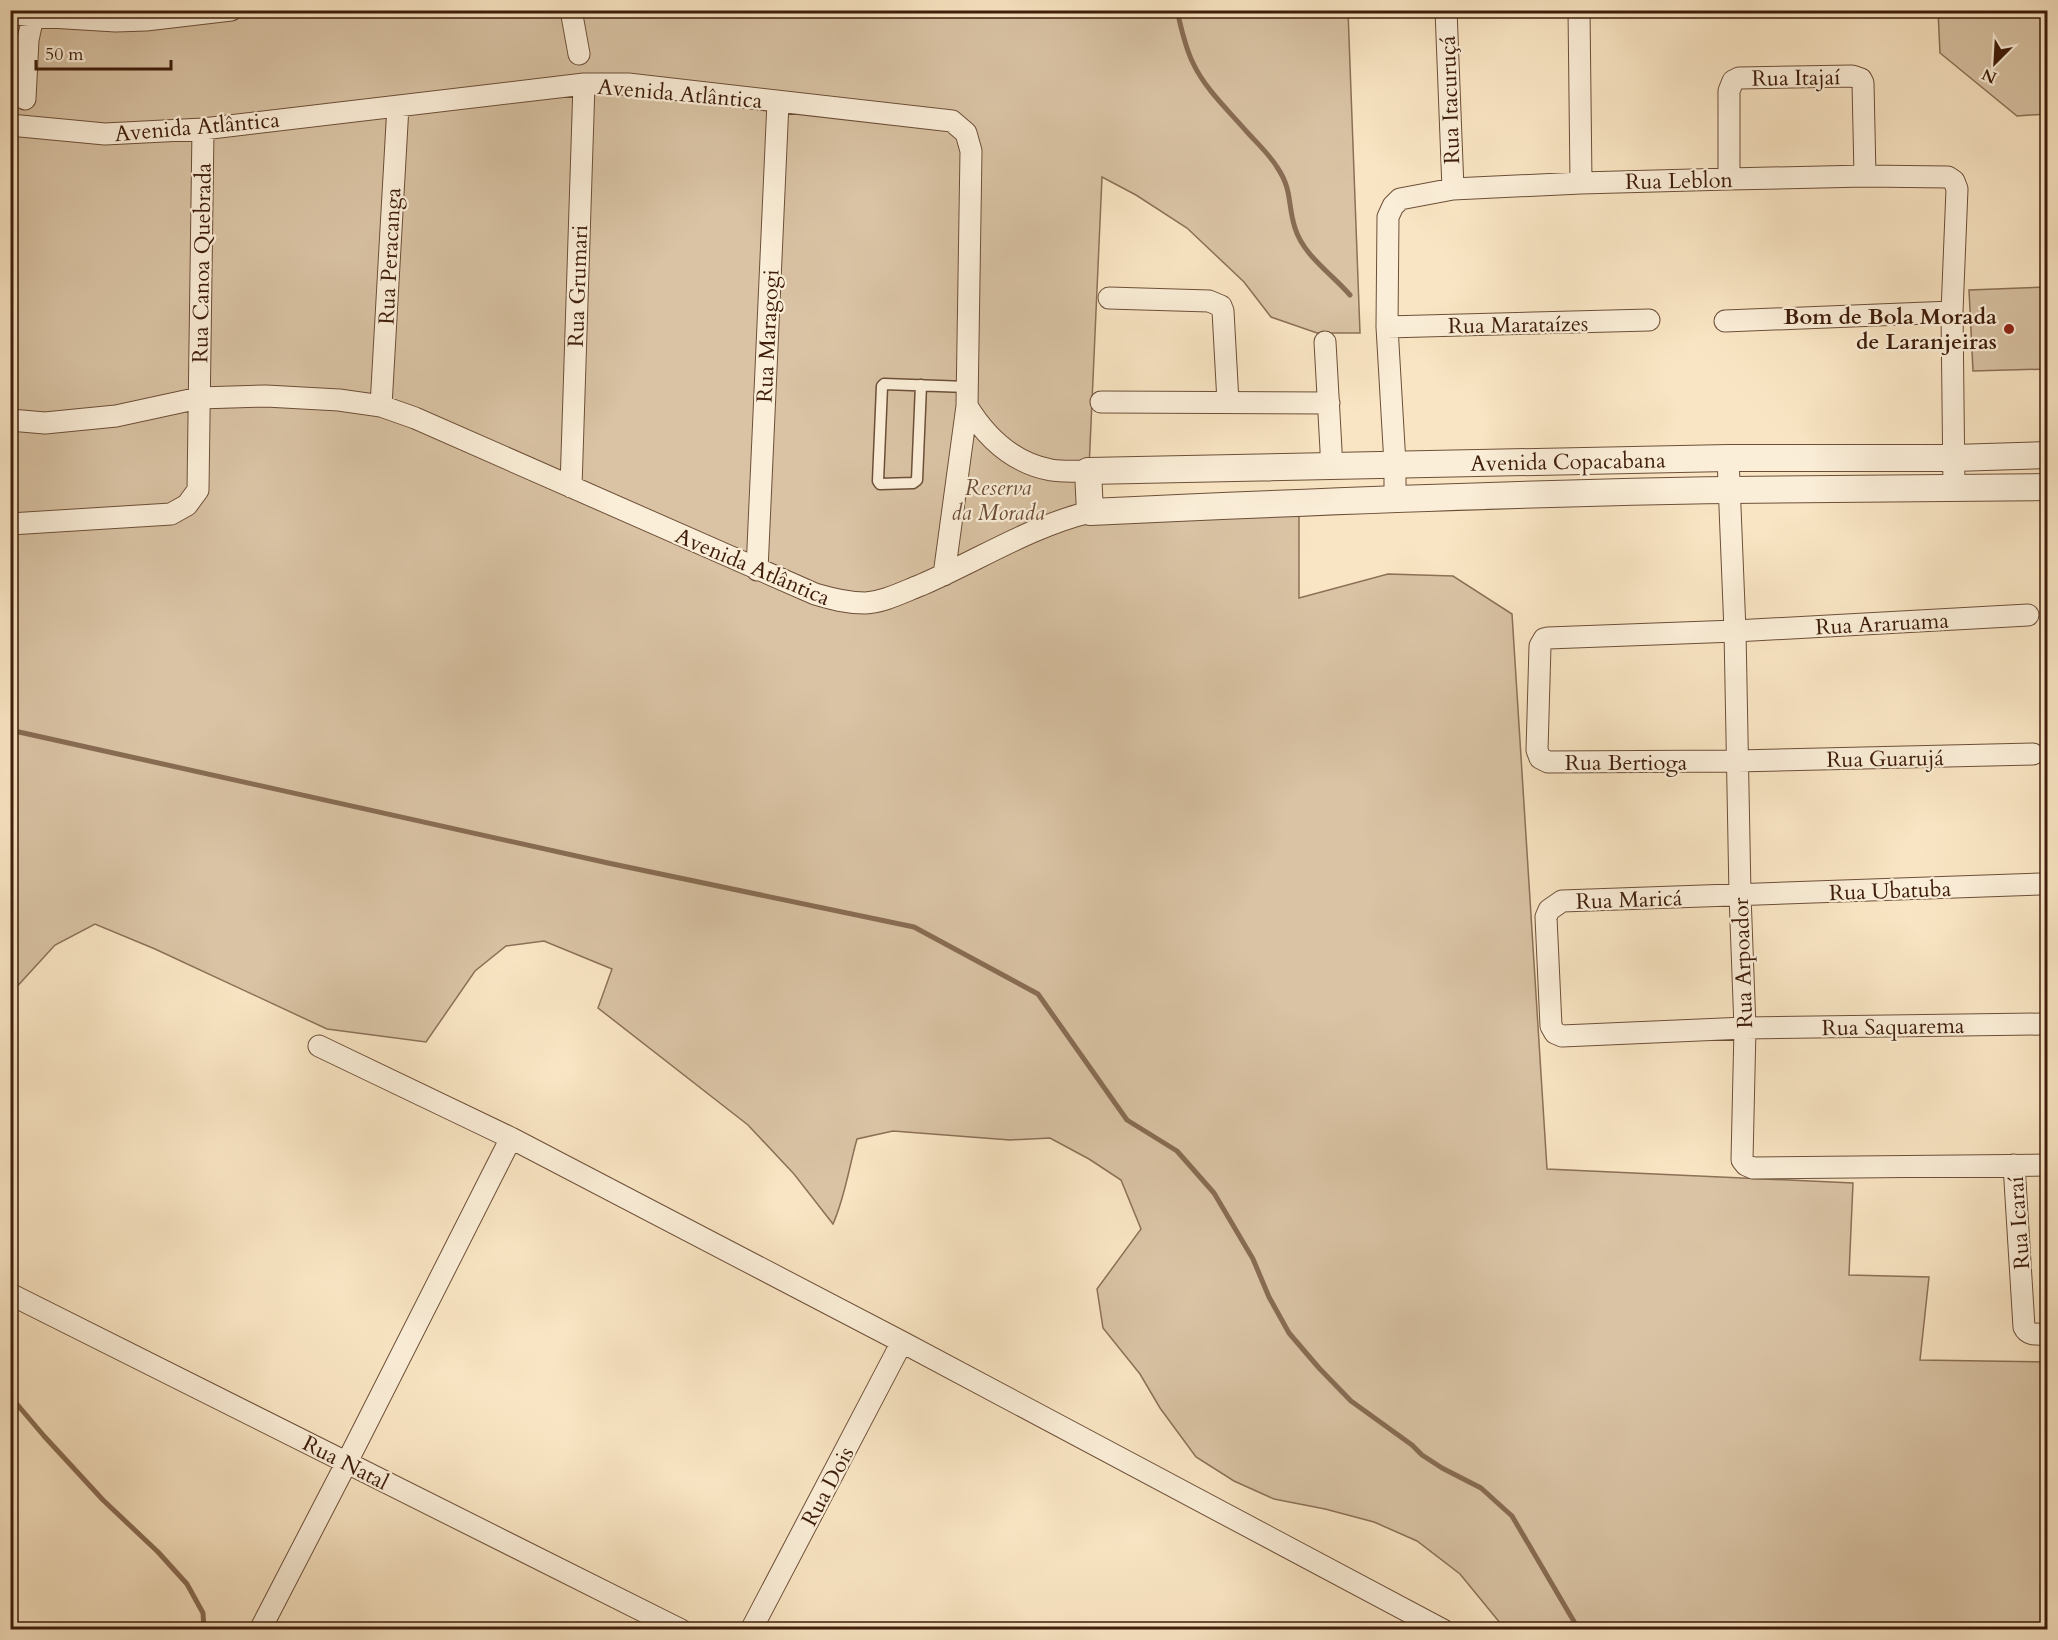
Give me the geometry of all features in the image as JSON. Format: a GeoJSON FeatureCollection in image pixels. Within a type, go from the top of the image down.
{"type":"FeatureCollection","features":[{"type":"Feature","properties":{"kind":"street"},"geometry":{"type":"LineString","coordinates":[[10,13],[116,21],[146,20],[231,10]]}},
{"type":"Feature","properties":{"kind":"street"},"geometry":{"type":"LineString","coordinates":[[570,10],[579,54]]}},
{"type":"Feature","properties":{"kind":"street","name":"Rua Itacuruçá"},"geometry":{"type":"LineString","coordinates":[[1446,10],[1453,189]]}},
{"type":"Feature","properties":{"kind":"street"},"geometry":{"type":"LineString","coordinates":[[1579,10],[1581,183]]}},
{"type":"Feature","properties":{"kind":"street"},"geometry":{"type":"LineString","coordinates":[[25,99],[28,40],[33,16]]}},
{"type":"Feature","properties":{"kind":"street","name":"Rua Itajaí"},"geometry":{"type":"LineString","coordinates":[[1729,179],[1729,91],[1733,81],[1739,78],[1852,76],[1861,79],[1863,82],[1865,176]]}},
{"type":"Feature","properties":{"kind":"street","name":"Avenida Atlântica"},"geometry":{"type":"LineString","coordinates":[[10,125],[105,134],[203,129],[584,84],[628,84],[942,119],[960,126],[966,133],[972,151],[967,397],[944,575]]}},
{"type":"Feature","properties":{"kind":"street","name":"Rua Grumari"},"geometry":{"type":"LineString","coordinates":[[571,487],[584,84]]}},
{"type":"Feature","properties":{"kind":"street","name":"Rua Maragogi"},"geometry":{"type":"LineString","coordinates":[[757,570],[778,102]]}},
{"type":"Feature","properties":{"kind":"street","name":"Rua Peracanga"},"geometry":{"type":"LineString","coordinates":[[381,406],[398,105]]}},
{"type":"Feature","properties":{"kind":"street","name":"Rua Canoa Quebrada"},"geometry":{"type":"LineString","coordinates":[[10,524],[171,514],[187,505],[198,490],[203,129]]}},
{"type":"Feature","properties":{"kind":"street","name":"Rua Leblon"},"geometry":{"type":"LineString","coordinates":[[1395,498],[1387,327],[1388,217],[1392,206],[1400,199],[1453,189],[1581,183],[1865,176],[1948,177],[1954,181],[1957,189],[1952,312],[1954,489]]}},
{"type":"Feature","properties":{"kind":"street"},"geometry":{"type":"LineString","coordinates":[[1109,298],[1209,301],[1221,306],[1228,402]]}},
{"type":"Feature","properties":{"kind":"street"},"geometry":{"type":"LineString","coordinates":[[1725,321],[1952,312]]}},
{"type":"Feature","properties":{"kind":"street","name":"Rua Marataízes"},"geometry":{"type":"LineString","coordinates":[[1387,327],[1649,321]]}},
{"type":"Feature","properties":{"kind":"street"},"geometry":{"type":"LineString","coordinates":[[1325,342],[1331,467]]}},
{"type":"Feature","properties":{"kind":"street","name":"Avenida Atlântica"},"geometry":{"type":"LineString","coordinates":[[10,420],[45,423],[116,416],[199,398],[266,396],[339,400],[381,406],[415,418],[757,570],[840,602],[866,603],[892,597],[1065,518],[1090,512]]}},
{"type":"Feature","properties":{"kind":"street"},"geometry":{"type":"LineString","coordinates":[[967,397],[981,428],[1003,449],[1030,464],[1051,470],[1088,471],[1090,512]]}},
{"type":"Feature","properties":{"kind":"street"},"geometry":{"type":"LineString","coordinates":[[1101,402],[1329,403]]}},
{"type":"Feature","properties":{"kind":"street","name":"Avenida Copacabana"},"geometry":{"type":"LineString","coordinates":[[1088,471],[1728,458],[1954,458],[2048,455]]}},
{"type":"Feature","properties":{"kind":"street","name":"Rua Arpoador"},"geometry":{"type":"LineString","coordinates":[[1728,458],[1735,631],[1745,1028],[1742,1160],[1753,1168],[2048,1165]]}},
{"type":"Feature","properties":{"kind":"street","name":"Avenida Copacabana"},"geometry":{"type":"LineString","coordinates":[[1090,512],[1395,498],[1730,490],[2048,487]]}},
{"type":"Feature","properties":{"kind":"street","name":"Rua Araruama"},"geometry":{"type":"LineString","coordinates":[[1735,631],[2028,615]]}},
{"type":"Feature","properties":{"kind":"street","name":"Rua Bertioga"},"geometry":{"type":"LineString","coordinates":[[1735,631],[1544,639],[1540,646],[1537,750],[1540,758],[1548,762],[1737,761]]}},
{"type":"Feature","properties":{"kind":"street","name":"Rua Guarujá"},"geometry":{"type":"LineString","coordinates":[[1737,761],[2033,754]]}},
{"type":"Feature","properties":{"kind":"street","name":"Rua Ubatuba"},"geometry":{"type":"LineString","coordinates":[[1740,895],[2040,884]]}},
{"type":"Feature","properties":{"kind":"street","name":"Rua Maricá"},"geometry":{"type":"LineString","coordinates":[[1740,895],[1562,902],[1549,910],[1546,917],[1551,1026],[1555,1033],[1562,1036],[1745,1028]]}},
{"type":"Feature","properties":{"kind":"street","name":"Rua Saquarema"},"geometry":{"type":"LineString","coordinates":[[1745,1028],[2042,1024]]}},
{"type":"Feature","properties":{"kind":"street"},"geometry":{"type":"LineString","coordinates":[[319,1046],[511,1138],[1443,1629]]}},
{"type":"Feature","properties":{"kind":"street"},"geometry":{"type":"LineString","coordinates":[[260,1629],[511,1138]]}},
{"type":"Feature","properties":{"kind":"street","name":"Rua Icaraí"},"geometry":{"type":"LineString","coordinates":[[2014,1165],[2024,1326],[2030,1334],[2048,1334]]}},
{"type":"Feature","properties":{"kind":"street","name":"Rua Natal"},"geometry":{"type":"LineString","coordinates":[[10,1294],[681,1629]]}},
{"type":"Feature","properties":{"kind":"street","name":"Rua Dois"},"geometry":{"type":"LineString","coordinates":[[752,1629],[902,1342]]}},
{"type":"Feature","properties":{"kind":"lane"},"geometry":{"type":"LineString","coordinates":[[921,385],[916,480],[913,483],[880,483],[878,481],[882,386],[884,384],[921,385],[967,397]]}},
{"type":"Feature","properties":{"kind":"green space","name":"Reserva da Morada"},"geometry":{"type":"Polygon","coordinates":[[[11,11],[1348,11],[1360,333],[1317,333],[1271,317],[1244,282],[1187,228],[1136,195],[1102,177],[1087,514],[1299,512],[1299,598],[1388,574],[1453,576],[1512,614],[1547,1169],[1853,1183],[1849,1275],[1929,1277],[1920,1360],[2047,1362],[2047,1629],[1505,1629],[1460,1574],[1417,1541],[1374,1522],[1274,1499],[1234,1481],[1196,1457],[1160,1408],[1140,1374],[1103,1328],[1097,1289],[1141,1229],[1121,1180],[1050,1138],[1010,1140],[893,1131],[857,1139],[844,1193],[833,1224],[794,1174],[748,1125],[598,1008],[612,969],[544,941],[506,946],[475,971],[426,1042],[327,1029],[155,949],[95,924],[55,945],[11,993],[11,11]]]}},
{"type":"Feature","properties":{"kind":"green space"},"geometry":{"type":"Polygon","coordinates":[[[1938,11],[2047,11],[2047,114],[2017,116],[1940,53],[1938,11]]]}},
{"type":"Feature","properties":{"kind":"green space","name":"Bom de Bola Morada de Laranjeiras"},"geometry":{"type":"Polygon","coordinates":[[[2047,287],[2047,369],[1973,371],[1969,290],[2047,287]]]}},
{"type":"Feature","properties":{"kind":"waterway"},"geometry":{"type":"LineString","coordinates":[[1177,10],[1185,44],[1198,73],[1274,162],[1285,183],[1295,228],[1304,247],[1350,295]]}},
{"type":"Feature","properties":{"kind":"waterway"},"geometry":{"type":"LineString","coordinates":[[10,730],[608,863],[914,927],[1038,994],[1127,1120],[1177,1151],[1214,1193],[1253,1259],[1269,1297],[1289,1333],[1351,1401],[1412,1445],[1422,1455],[1481,1488],[1512,1516],[1579,1630]]}},
{"type":"Feature","properties":{"kind":"waterway"},"geometry":{"type":"LineString","coordinates":[[10,1391],[16,1403],[44,1436],[103,1500],[158,1552],[187,1584],[203,1613],[204,1630]]}},
{"type":"Feature","properties":{"kind":"place","name":"Bom de Bola Morada de Laranjeiras"},"geometry":{"type":"Point","coordinates":[2009,329]}}]}
